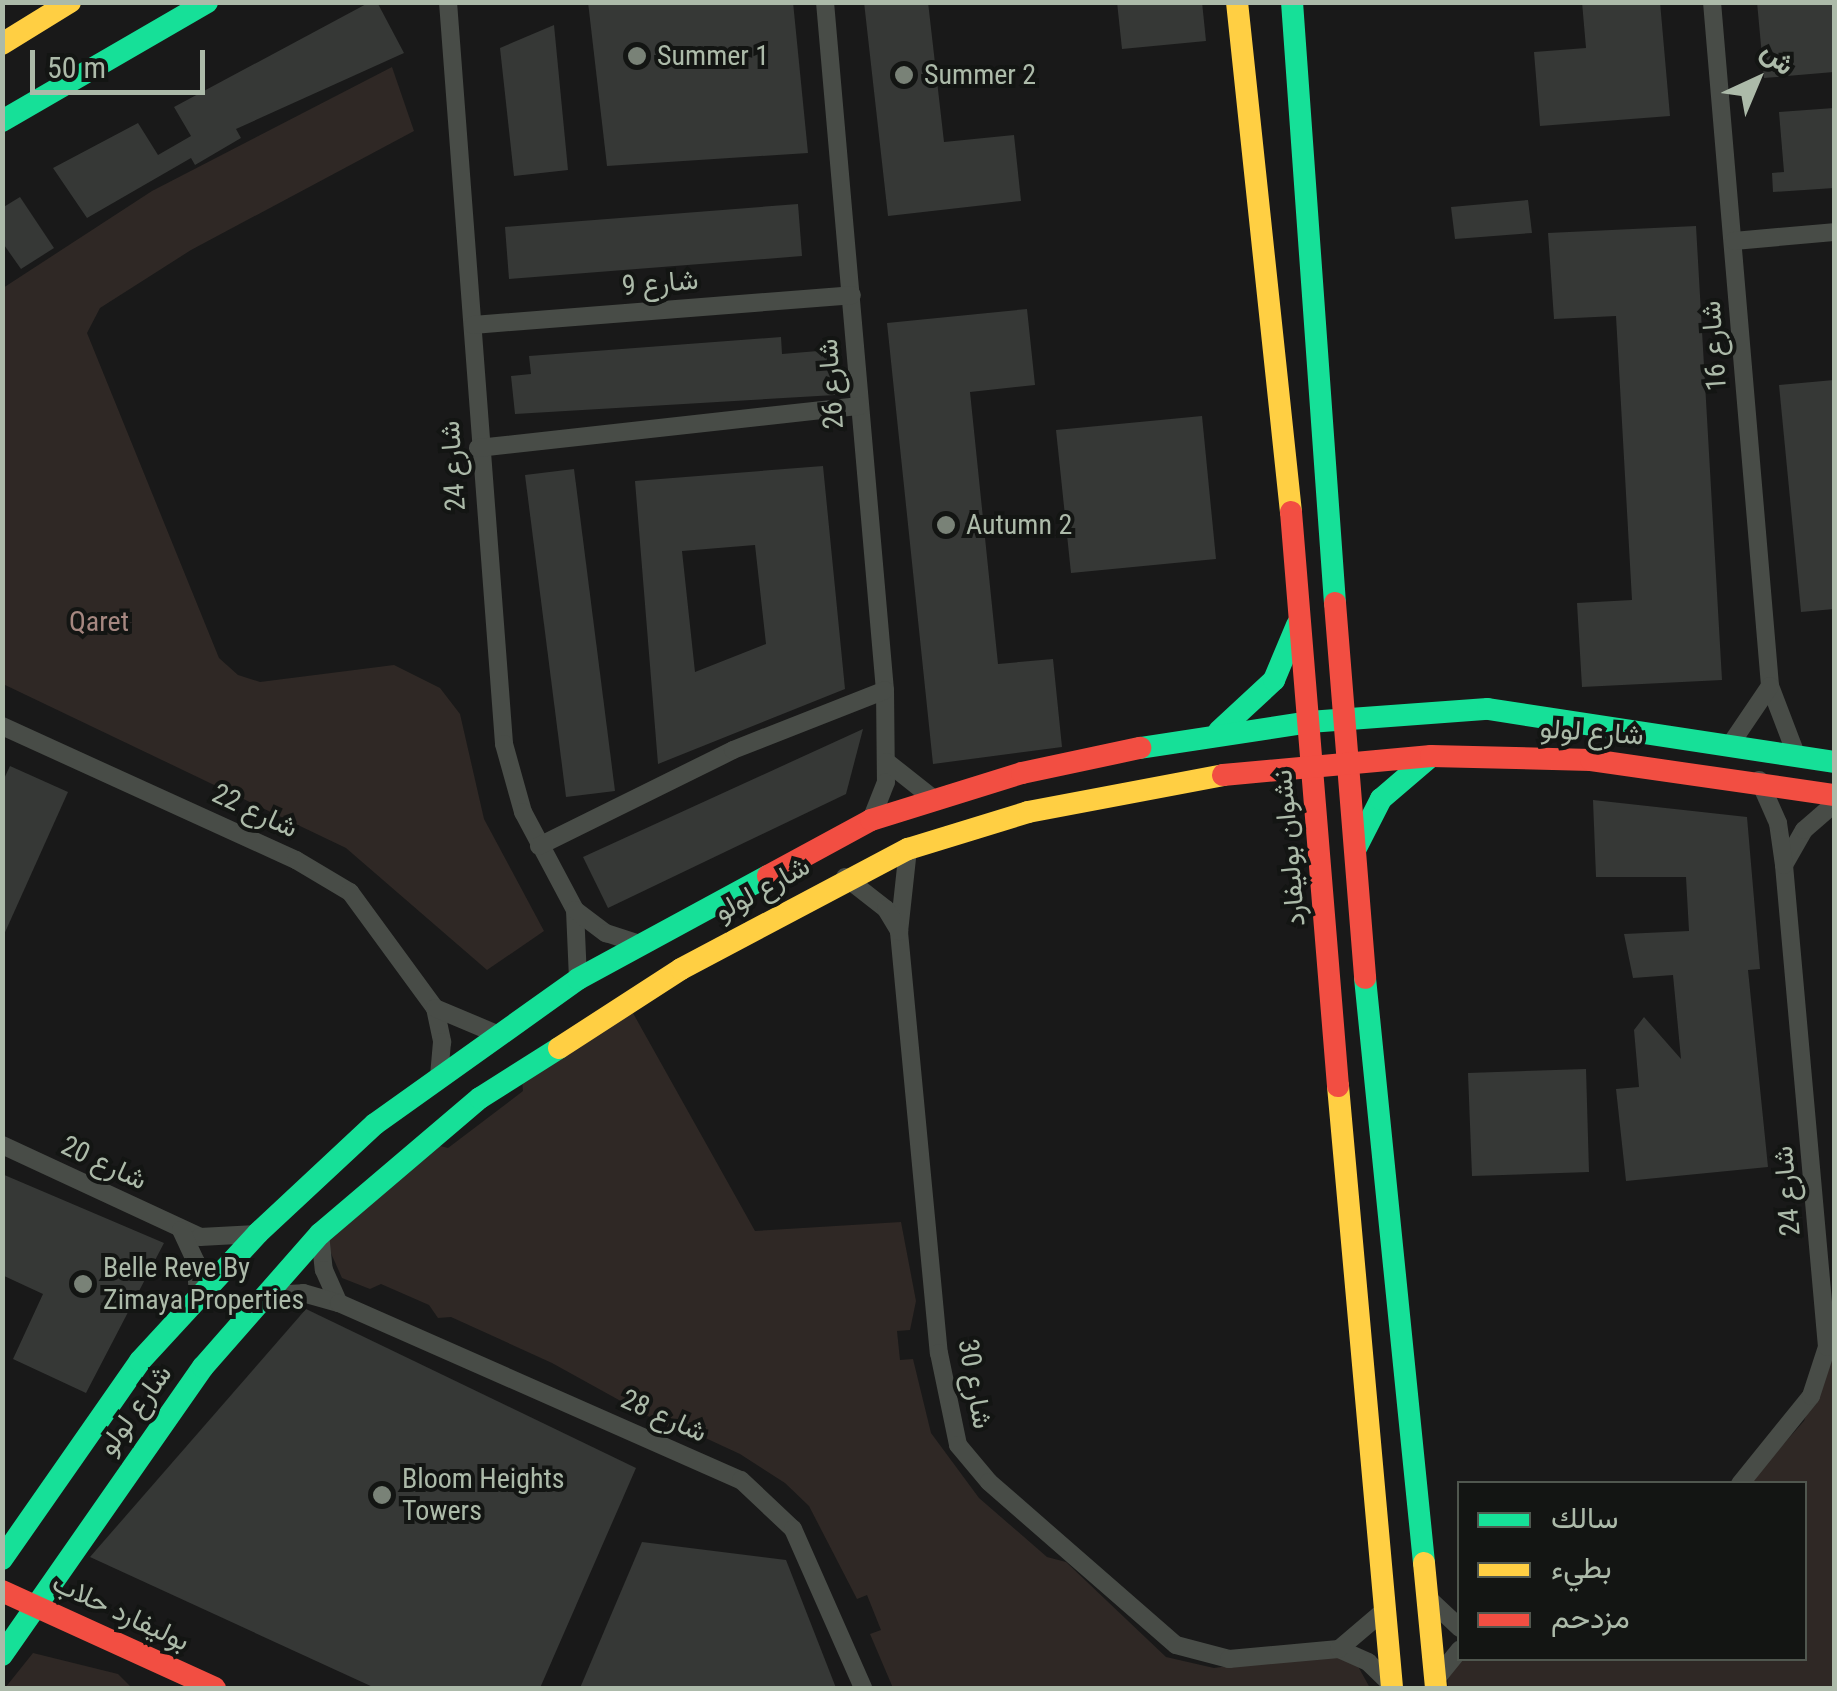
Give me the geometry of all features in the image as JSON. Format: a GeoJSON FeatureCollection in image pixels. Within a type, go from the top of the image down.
{"type":"FeatureCollection","features":[{"type":"Feature","properties":{"kind":"street"},"geometry":{"type":"LineString","coordinates":[[2,44],[70,2]]}},
{"type":"Feature","properties":{"kind":"street"},"geometry":{"type":"LineString","coordinates":[[2,121],[207,2]]}},
{"type":"Feature","properties":{"kind":"street","name":"شارع 24"},"geometry":{"type":"LineString","coordinates":[[448,2],[473,325],[478,448],[504,744],[539,846],[575,910],[606,933],[642,945]]}},
{"type":"Feature","properties":{"kind":"street","name":"شارع 26"},"geometry":{"type":"LineString","coordinates":[[825,2],[885,690],[887,762],[871,820]]}},
{"type":"Feature","properties":{"kind":"street","name":"نشوان بوليفارد"},"geometry":{"type":"LineString","coordinates":[[1237,2],[1301,606],[1310,763],[1391,1686]]}},
{"type":"Feature","properties":{"kind":"street"},"geometry":{"type":"LineString","coordinates":[[1292,2],[1353,858],[1436,1684]]}},
{"type":"Feature","properties":{"kind":"street","name":"شارع 16"},"geometry":{"type":"LineString","coordinates":[[1712,2],[1770,686],[1796,754]]}},
{"type":"Feature","properties":{"kind":"street"},"geometry":{"type":"LineString","coordinates":[[1734,241],[1834,232]]}},
{"type":"Feature","properties":{"kind":"street","name":"شارع 9"},"geometry":{"type":"LineString","coordinates":[[473,325],[852,295]]}},
{"type":"Feature","properties":{"kind":"street"},"geometry":{"type":"LineString","coordinates":[[478,448],[860,406]]}},
{"type":"Feature","properties":{"kind":"street"},"geometry":{"type":"LineString","coordinates":[[1216,733],[1274,680],[1301,606]]}},
{"type":"Feature","properties":{"kind":"street"},"geometry":{"type":"LineString","coordinates":[[1730,745],[1770,686]]}},
{"type":"Feature","properties":{"kind":"street"},"geometry":{"type":"LineString","coordinates":[[539,846],[733,750],[885,690]]}},
{"type":"Feature","properties":{"kind":"street","name":"شارع لولو"},"geometry":{"type":"LineString","coordinates":[[2,1560],[88,1428],[198,1298],[258,1234],[375,1124],[578,979],[871,820],[1022,772],[1216,733],[1488,708],[1834,762]]}},
{"type":"Feature","properties":{"kind":"street","name":"شارع 22"},"geometry":{"type":"LineString","coordinates":[[2,726],[325,874],[372,914],[435,1008],[442,1042],[438,1076]]}},
{"type":"Feature","properties":{"kind":"street"},"geometry":{"type":"LineString","coordinates":[[1353,858],[1381,798],[1430,756]]}},
{"type":"Feature","properties":{"kind":"street","name":"شارع لولو"},"geometry":{"type":"LineString","coordinates":[[2,1656],[146,1443],[320,1234],[495,1088],[680,969],[845,877],[908,848],[1152,784],[1310,763],[1430,756],[1591,760],[1759,780],[1834,795]]}},
{"type":"Feature","properties":{"kind":"street"},"geometry":{"type":"LineString","coordinates":[[887,762],[934,800]]}},
{"type":"Feature","properties":{"kind":"street","name":"شارع 24"},"geometry":{"type":"LineString","coordinates":[[1742,1481],[1811,1396],[1827,1347],[1784,865],[1778,823],[1759,780]]}},
{"type":"Feature","properties":{"kind":"street"},"geometry":{"type":"LineString","coordinates":[[1784,865],[1804,830],[1834,804]]}},
{"type":"Feature","properties":{"kind":"street","name":"شارع 30"},"geometry":{"type":"LineString","coordinates":[[908,848],[899,932],[940,1354],[958,1446],[989,1482],[1176,1644],[1230,1659],[1339,1650]]}},
{"type":"Feature","properties":{"kind":"street"},"geometry":{"type":"LineString","coordinates":[[845,877],[886,909],[899,932]]}},
{"type":"Feature","properties":{"kind":"street","name":"شارع 24"},"geometry":{"type":"LineString","coordinates":[[575,910],[578,979]]}},
{"type":"Feature","properties":{"kind":"street"},"geometry":{"type":"LineString","coordinates":[[435,1008],[497,1034]]}},
{"type":"Feature","properties":{"kind":"street","name":"شارع 20"},"geometry":{"type":"LineString","coordinates":[[2,1145],[181,1230],[219,1240],[258,1234]]}},
{"type":"Feature","properties":{"kind":"street"},"geometry":{"type":"LineString","coordinates":[[181,1230],[196,1262],[198,1298]]}},
{"type":"Feature","properties":{"kind":"street"},"geometry":{"type":"LineString","coordinates":[[320,1234],[324,1270],[339,1303]]}},
{"type":"Feature","properties":{"kind":"street","name":"شارع 28"},"geometry":{"type":"LineString","coordinates":[[267,1295],[304,1294],[339,1303],[761,1494],[805,1550],[862,1688]]}},
{"type":"Feature","properties":{"kind":"street","name":"بوليفارد حلاب"},"geometry":{"type":"LineString","coordinates":[[2,1590],[215,1688]]}},
{"type":"Feature","properties":{"kind":"street"},"geometry":{"type":"LineString","coordinates":[[1428,1598],[1457,1625]]}},
{"type":"Feature","properties":{"kind":"street"},"geometry":{"type":"LineString","coordinates":[[1385,1610],[1339,1650],[1368,1662],[1391,1686]]}},
{"type":"Feature","properties":{"kind":"street"},"geometry":{"type":"LineString","coordinates":[[1436,1684],[1457,1654]]}},
{"type":"Feature","properties":{"kind":"green space","name":"Qaret"},"geometry":{"type":"Polygon","coordinates":[[[392,67],[414,131],[191,250],[100,308],[87,333],[219,658],[238,675],[260,682],[394,665],[440,688],[460,714],[484,819],[544,931],[487,970],[346,848],[3,684],[3,288],[152,191],[392,67]]]}},
{"type":"Feature","properties":{"kind":"green space"},"geometry":{"type":"Polygon","coordinates":[[[629,1006],[755,1231],[901,1222],[916,1301],[910,1330],[897,1331],[900,1360],[913,1359],[931,1433],[979,1498],[1047,1557],[1066,1562],[1166,1657],[1214,1668],[1311,1655],[1354,1659],[1370,1688],[893,1688],[870,1634],[881,1630],[867,1595],[857,1599],[809,1506],[785,1483],[740,1454],[686,1429],[675,1431],[552,1363],[451,1317],[438,1318],[429,1305],[381,1284],[370,1289],[342,1278],[326,1242],[428,1143],[448,1148],[523,1091],[522,1080],[629,1006]]]}},
{"type":"Feature","properties":{"kind":"green space"},"geometry":{"type":"Polygon","coordinates":[[[1834,1338],[1834,1688],[1448,1688],[1447,1673],[1457,1661],[1807,1661],[1807,1481],[1751,1481],[1804,1421],[1834,1338]]]}},
{"type":"Feature","properties":{"kind":"green space"},"geometry":{"type":"Polygon","coordinates":[[[33,1653],[118,1674],[132,1688],[5,1688],[33,1653]]]}},
{"type":"Feature","properties":{"kind":"building"},"geometry":{"type":"Polygon","coordinates":[[[370,2],[377,2],[404,53],[236,129],[241,138],[195,165],[191,158],[87,218],[53,168],[138,123],[158,155],[191,136],[174,107],[370,2]]]}},
{"type":"Feature","properties":{"kind":"building","name":"Summer 1"},"geometry":{"type":"Polygon","coordinates":[[[588,2],[793,2],[808,153],[607,166],[588,2]]]}},
{"type":"Feature","properties":{"kind":"building","name":"Summer 2"},"geometry":{"type":"Polygon","coordinates":[[[864,2],[928,2],[944,142],[1014,135],[1021,201],[888,216],[864,2]]]}},
{"type":"Feature","properties":{"kind":"building"},"geometry":{"type":"Polygon","coordinates":[[[1117,2],[1202,2],[1206,41],[1122,49],[1117,2]]]}},
{"type":"Feature","properties":{"kind":"building"},"geometry":{"type":"Polygon","coordinates":[[[1582,2],[1660,2],[1670,116],[1540,126],[1534,52],[1586,48],[1582,2]]]}},
{"type":"Feature","properties":{"kind":"building"},"geometry":{"type":"Polygon","coordinates":[[[1757,2],[1834,2],[1834,72],[1764,78],[1757,2]]]}},
{"type":"Feature","properties":{"kind":"building"},"geometry":{"type":"Polygon","coordinates":[[[554,25],[568,170],[514,176],[500,48],[554,25]]]}},
{"type":"Feature","properties":{"kind":"building"},"geometry":{"type":"Polygon","coordinates":[[[1834,108],[1834,188],[1773,192],[1772,173],[1784,172],[1779,112],[1834,108]]]}},
{"type":"Feature","properties":{"kind":"building"},"geometry":{"type":"Polygon","coordinates":[[[20,197],[54,248],[21,269],[2,242],[2,208],[20,197]]]}},
{"type":"Feature","properties":{"kind":"building"},"geometry":{"type":"Polygon","coordinates":[[[1528,200],[1532,233],[1455,239],[1451,207],[1528,200]]]}},
{"type":"Feature","properties":{"kind":"building"},"geometry":{"type":"Polygon","coordinates":[[[798,204],[802,256],[509,279],[505,227],[798,204]]]}},
{"type":"Feature","properties":{"kind":"building"},"geometry":{"type":"Polygon","coordinates":[[[1696,226],[1722,680],[1582,687],[1577,603],[1632,600],[1616,316],[1554,319],[1548,233],[1696,226]]]}},
{"type":"Feature","properties":{"kind":"building","name":"Autumn 2"},"geometry":{"type":"Polygon","coordinates":[[[1027,309],[1035,385],[970,392],[998,664],[1053,659],[1062,747],[933,764],[887,323],[1027,309]]]}},
{"type":"Feature","properties":{"kind":"building"},"geometry":{"type":"Polygon","coordinates":[[[781,337],[782,354],[830,350],[835,395],[515,414],[511,376],[531,374],[529,356],[781,337]]]}},
{"type":"Feature","properties":{"kind":"building"},"geometry":{"type":"Polygon","coordinates":[[[1834,380],[1834,609],[1801,612],[1779,385],[1834,380]]]}},
{"type":"Feature","properties":{"kind":"building"},"geometry":{"type":"Polygon","coordinates":[[[1202,416],[1216,559],[1071,573],[1056,430],[1202,416]]]}},
{"type":"Feature","properties":{"kind":"building"},"geometry":{"type":"Polygon","coordinates":[[[823,466],[845,689],[658,764],[635,481],[823,466]],[[755,545],[682,551],[695,672],[766,644],[755,545]]]}},
{"type":"Feature","properties":{"kind":"building"},"geometry":{"type":"Polygon","coordinates":[[[574,469],[615,791],[566,797],[525,475],[574,469]]]}},
{"type":"Feature","properties":{"kind":"building"},"geometry":{"type":"Polygon","coordinates":[[[863,729],[846,794],[608,908],[583,857],[863,729]]]}},
{"type":"Feature","properties":{"kind":"building"},"geometry":{"type":"Polygon","coordinates":[[[10,766],[68,792],[2,939],[2,783],[10,766]]]}},
{"type":"Feature","properties":{"kind":"building"},"geometry":{"type":"Polygon","coordinates":[[[1593,800],[1747,817],[1760,969],[1748,970],[1768,1167],[1626,1181],[1616,1089],[1639,1087],[1634,1030],[1644,1017],[1681,1059],[1673,975],[1633,978],[1624,934],[1689,931],[1686,877],[1596,877],[1593,800]]]}},
{"type":"Feature","properties":{"kind":"building"},"geometry":{"type":"Polygon","coordinates":[[[1586,1069],[1589,1172],[1472,1176],[1468,1073],[1586,1069]]]}},
{"type":"Feature","properties":{"kind":"building","name":"Belle Reve By Zimaya Properties"},"geometry":{"type":"Polygon","coordinates":[[[2,1174],[164,1243],[86,1393],[13,1359],[43,1294],[2,1275],[2,1174]]]}},
{"type":"Feature","properties":{"kind":"building","name":"Bloom Heights Towers"},"geometry":{"type":"Polygon","coordinates":[[[306,1309],[636,1468],[540,1688],[375,1688],[90,1557],[306,1309]]]}},
{"type":"Feature","properties":{"kind":"building"},"geometry":{"type":"Polygon","coordinates":[[[642,1542],[786,1560],[836,1688],[580,1688],[642,1542]]]}},
{"type":"Feature","properties":{"kind":"traffic: fast"},"geometry":{"type":"LineString","coordinates":[[2,121],[207,2]]}},
{"type":"Feature","properties":{"kind":"traffic: fast"},"geometry":{"type":"LineString","coordinates":[[1292,2],[1335,603]]}},
{"type":"Feature","properties":{"kind":"traffic: fast"},"geometry":{"type":"LineString","coordinates":[[1219,731],[1274,680],[1297,625]]}},
{"type":"Feature","properties":{"kind":"traffic: fast"},"geometry":{"type":"LineString","coordinates":[[1140,748],[1309,722],[1488,709],[1834,762]]}},
{"type":"Feature","properties":{"kind":"traffic: fast"},"geometry":{"type":"LineString","coordinates":[[1356,848],[1381,799],[1430,757]]}},
{"type":"Feature","properties":{"kind":"traffic: fast"},"geometry":{"type":"LineString","coordinates":[[2,1559],[140,1361],[258,1233],[375,1124],[578,979],[768,876]]}},
{"type":"Feature","properties":{"kind":"traffic: fast"},"geometry":{"type":"LineString","coordinates":[[1365,978],[1424,1563]]}},
{"type":"Feature","properties":{"kind":"traffic: fast"},"geometry":{"type":"LineString","coordinates":[[2,1655],[203,1367],[320,1234],[480,1098],[559,1048]]}},
{"type":"Feature","properties":{"kind":"traffic: slow"},"geometry":{"type":"LineString","coordinates":[[2,44],[70,2]]}},
{"type":"Feature","properties":{"kind":"traffic: slow"},"geometry":{"type":"LineString","coordinates":[[1237,2],[1291,512]]}},
{"type":"Feature","properties":{"kind":"traffic: slow"},"geometry":{"type":"LineString","coordinates":[[559,1048],[681,969],[908,849],[1028,812],[1223,775]]}},
{"type":"Feature","properties":{"kind":"traffic: slow"},"geometry":{"type":"LineString","coordinates":[[1338,1086],[1392,1688]]}},
{"type":"Feature","properties":{"kind":"traffic: slow"},"geometry":{"type":"LineString","coordinates":[[1424,1563],[1436,1688]]}},
{"type":"Feature","properties":{"kind":"traffic: jam"},"geometry":{"type":"LineString","coordinates":[[1291,512],[1338,1086]]}},
{"type":"Feature","properties":{"kind":"traffic: jam"},"geometry":{"type":"LineString","coordinates":[[1335,603],[1365,978]]}},
{"type":"Feature","properties":{"kind":"traffic: jam"},"geometry":{"type":"LineString","coordinates":[[768,876],[871,820],[1022,773],[1140,748]]}},
{"type":"Feature","properties":{"kind":"traffic: jam"},"geometry":{"type":"LineString","coordinates":[[1223,775],[1431,756],[1591,760],[1834,795]]}},
{"type":"Feature","properties":{"kind":"traffic: jam"},"geometry":{"type":"LineString","coordinates":[[2,1591],[215,1688]]}},
{"type":"Feature","properties":{"kind":"place","name":"Summer 1"},"geometry":{"type":"Point","coordinates":[637,56]}},
{"type":"Feature","properties":{"kind":"place","name":"Summer 2"},"geometry":{"type":"Point","coordinates":[904,75]}},
{"type":"Feature","properties":{"kind":"place","name":"Autumn 2"},"geometry":{"type":"Point","coordinates":[946,525]}},
{"type":"Feature","properties":{"kind":"place","name":"Belle Reve By Zimaya Properties"},"geometry":{"type":"Point","coordinates":[83,1284]}},
{"type":"Feature","properties":{"kind":"place","name":"Bloom Heights Towers"},"geometry":{"type":"Point","coordinates":[382,1495]}}]}
